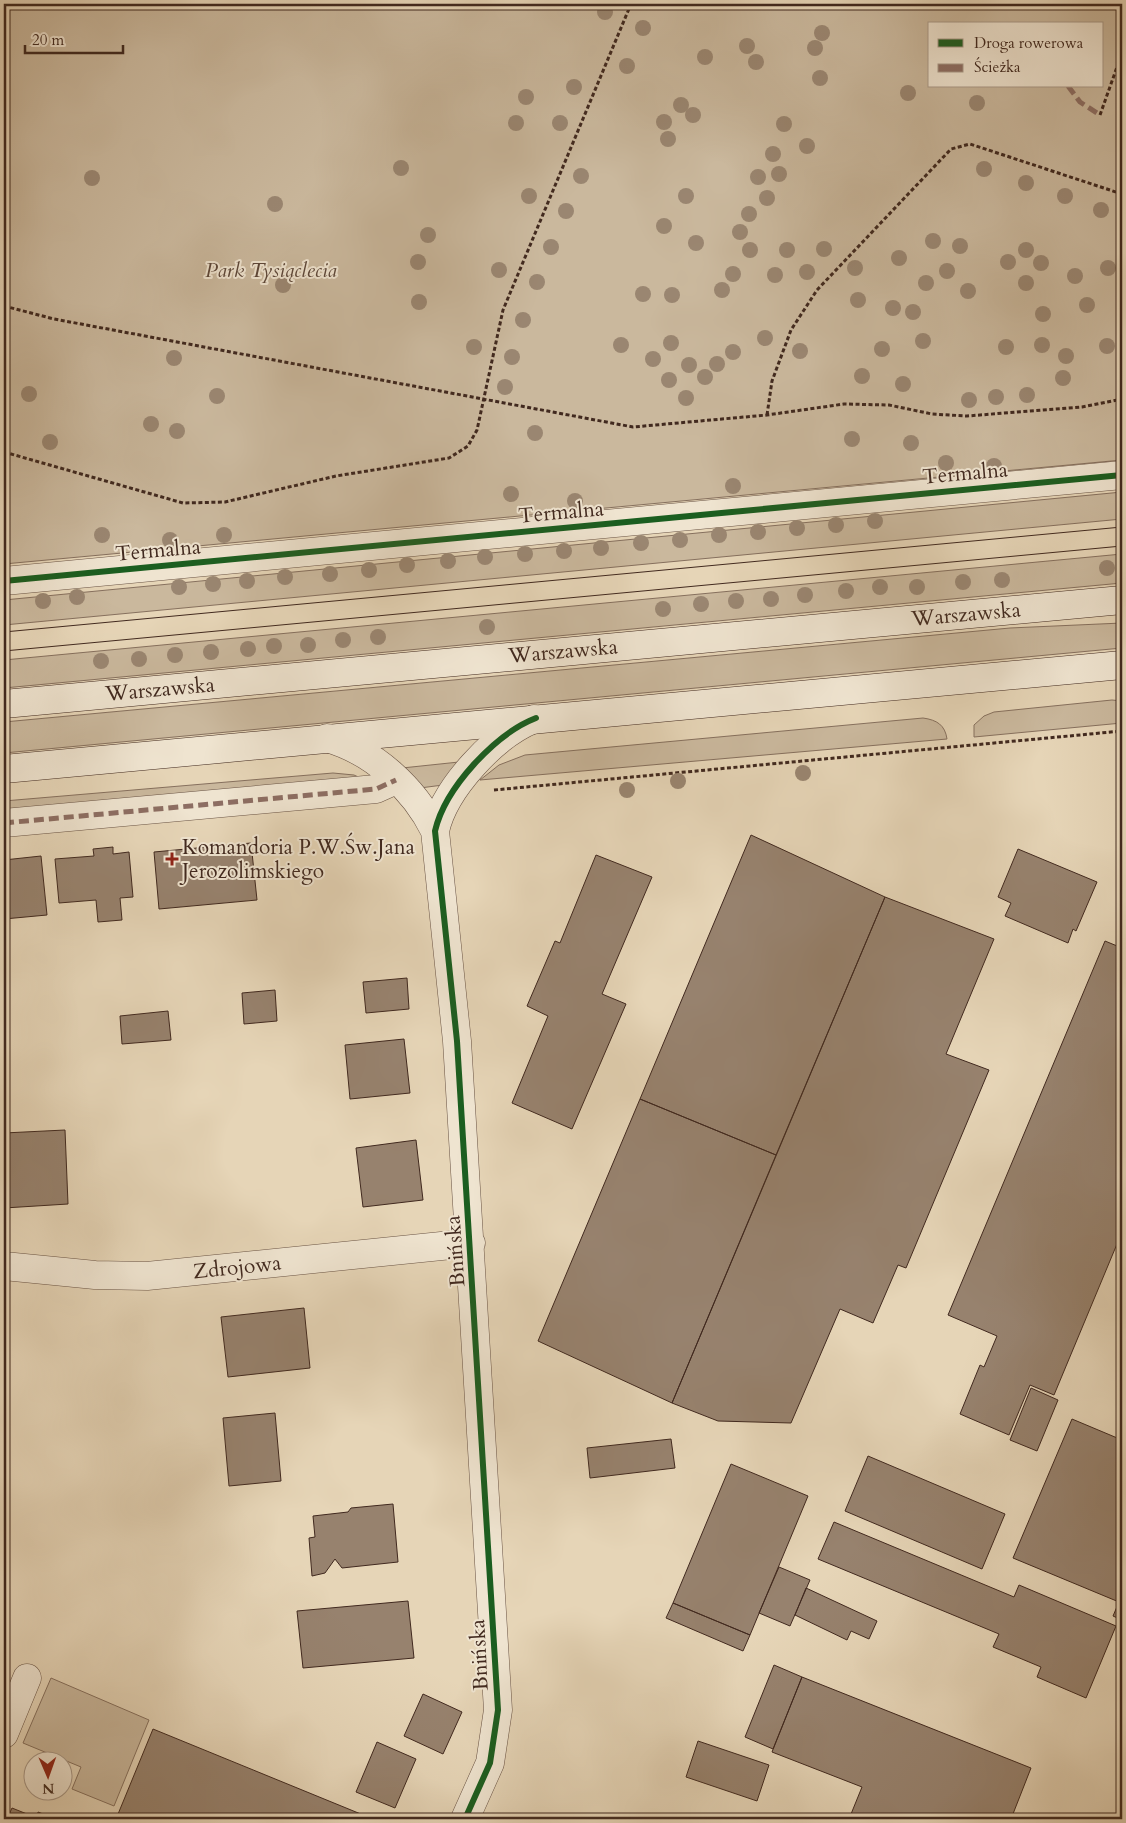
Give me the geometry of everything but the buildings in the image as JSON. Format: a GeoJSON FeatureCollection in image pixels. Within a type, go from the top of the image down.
{"type":"FeatureCollection","features":[{"type":"Feature","properties":{"kind":"street","name":"Termalna"},"geometry":{"type":"LineString","coordinates":[[4,582],[1122,475]]}},
{"type":"Feature","properties":{"kind":"street","name":"Warszawska"},"geometry":{"type":"LineString","coordinates":[[4,704],[1122,600]]}},
{"type":"Feature","properties":{"kind":"street"},"geometry":{"type":"LineString","coordinates":[[4,769],[536,718],[1122,665]]}},
{"type":"Feature","properties":{"kind":"street","name":"Bnińska"},"geometry":{"type":"LineString","coordinates":[[465,1819],[490,1763],[498,1710],[457,1041],[435,831],[439,816],[450,797],[477,761],[496,742],[516,727],[536,718]]}},
{"type":"Feature","properties":{"kind":"street","name":"Bnińska"},"geometry":{"type":"LineString","coordinates":[[327,738],[366,755],[396,780],[418,805],[435,831]]}},
{"type":"Feature","properties":{"kind":"street"},"geometry":{"type":"LineString","coordinates":[[4,823],[376,789],[396,780]]}},
{"type":"Feature","properties":{"kind":"street","name":"Zdrojowa"},"geometry":{"type":"LineString","coordinates":[[4,1266],[95,1275],[147,1276],[470,1243]]}},
{"type":"Feature","properties":{"kind":"street"},"geometry":{"type":"LineString","coordinates":[[4,1734],[27,1678]]}},
{"type":"Feature","properties":{"kind":"path"},"geometry":{"type":"LineString","coordinates":[[4,452],[183,503],[225,502],[336,476],[449,458],[468,446],[477,430],[503,310],[630,4]]}},
{"type":"Feature","properties":{"kind":"path"},"geometry":{"type":"LineString","coordinates":[[1100,115],[1122,53]]}},
{"type":"Feature","properties":{"kind":"path"},"geometry":{"type":"LineString","coordinates":[[766,414],[772,381],[791,330],[816,290],[951,149],[970,144],[1122,194]]}},
{"type":"Feature","properties":{"kind":"path"},"geometry":{"type":"LineString","coordinates":[[4,306],[54,319],[482,401],[633,427],[844,404],[889,405],[932,414],[967,416],[1082,407],[1122,399]]}},
{"type":"Feature","properties":{"kind":"path"},"geometry":{"type":"LineString","coordinates":[[450,797],[470,792],[645,774],[1122,731]]}},
{"type":"Feature","properties":{"kind":"green space","name":"Park Tysiąclecia"},"geometry":{"type":"Polygon","coordinates":[[[4,4],[1122,4],[1122,460],[4,564],[4,4]]]}},
{"type":"Feature","properties":{"kind":"green space"},"geometry":{"type":"Polygon","coordinates":[[[1122,492],[1122,519],[4,625],[4,600],[1122,492]]]}},
{"type":"Feature","properties":{"kind":"green space"},"geometry":{"type":"Polygon","coordinates":[[[1122,554],[1122,583],[4,688],[4,660],[1122,554]]]}},
{"type":"Feature","properties":{"kind":"green space"},"geometry":{"type":"Polygon","coordinates":[[[1122,623],[1122,648],[4,753],[4,722],[1010,628],[1122,623]]]}},
{"type":"Feature","properties":{"kind":"green space"},"geometry":{"type":"Polygon","coordinates":[[[1112,700],[1122,701],[1122,723],[974,737],[974,725],[984,716],[994,712],[1112,700]]]}},
{"type":"Feature","properties":{"kind":"green space"},"geometry":{"type":"Polygon","coordinates":[[[923,718],[940,724],[947,739],[480,780],[499,765],[525,755],[923,718]]]}},
{"type":"Feature","properties":{"kind":"green space"},"geometry":{"type":"Polygon","coordinates":[[[459,762],[443,785],[420,788],[402,768],[459,762]]]}},
{"type":"Feature","properties":{"kind":"green space"},"geometry":{"type":"Polygon","coordinates":[[[333,773],[354,775],[367,781],[4,813],[4,801],[333,773]]]}},
{"type":"Feature","properties":{"kind":"green space"},"geometry":{"type":"Polygon","coordinates":[[[51,1678],[149,1720],[114,1806],[72,1789],[81,1767],[72,1763],[72,1750],[40,1750],[23,1743],[51,1678]]]}},
{"type":"Feature","properties":{"kind":"tram line"},"geometry":{"type":"LineString","coordinates":[[4,632],[1122,527]]}},
{"type":"Feature","properties":{"kind":"tram line"},"geometry":{"type":"LineString","coordinates":[[4,651],[1122,546]]}},
{"type":"Feature","properties":{"kind":"marked path"},"geometry":{"type":"LineString","coordinates":[[1070,88],[1080,102],[1100,115]]}},
{"type":"Feature","properties":{"kind":"marked path"},"geometry":{"type":"LineString","coordinates":[[4,823],[376,789],[396,780]]}},
{"type":"Feature","properties":{"kind":"cycle path"},"geometry":{"type":"LineString","coordinates":[[4,581],[1122,475]]}},
{"type":"Feature","properties":{"kind":"cycle path"},"geometry":{"type":"LineString","coordinates":[[465,1819],[490,1763],[498,1710],[457,1041],[435,831],[449,797],[474,764],[504,736],[536,718]]}},
{"type":"Feature","properties":{"kind":"place","name":"Komandoria P.W.Św.Jana Jerozolimskiego"},"geometry":{"type":"Point","coordinates":[172,859]}}]}
